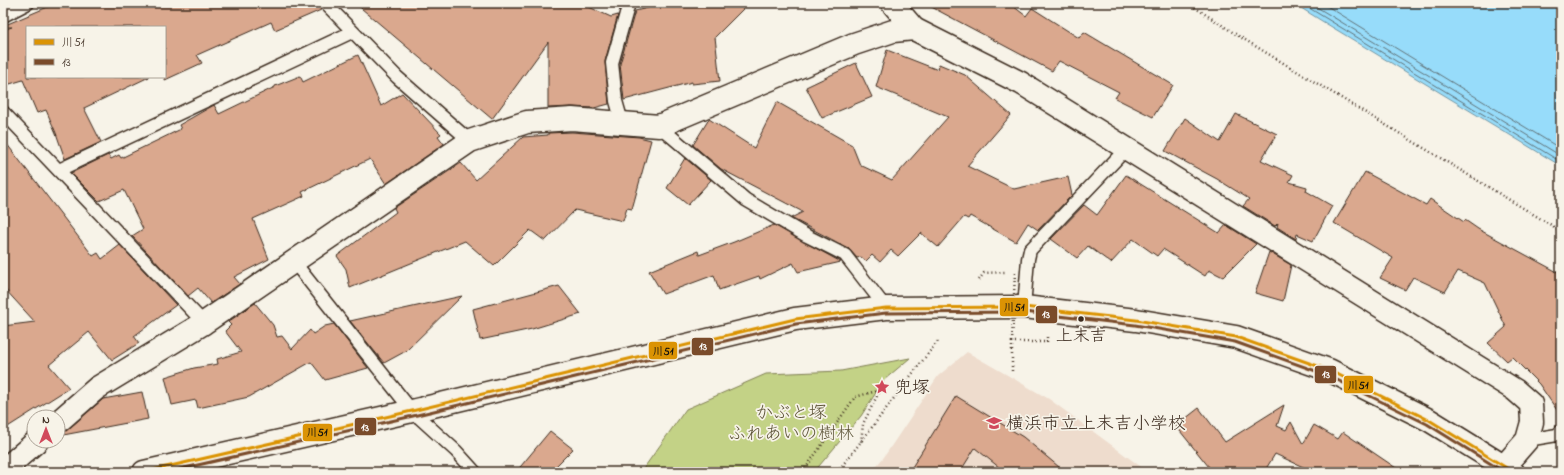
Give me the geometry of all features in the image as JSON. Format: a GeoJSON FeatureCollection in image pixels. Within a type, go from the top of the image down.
{"type":"FeatureCollection","features":[{"type":"Feature","properties":{"kind":"street"},"geometry":{"type":"LineString","coordinates":[[144,472],[412,411],[795,319],[886,308],[1024,307],[1136,320],[1236,337],[1329,370],[1429,420],[1506,470],[1528,440],[1532,422],[1531,404],[1515,390],[1021,83],[914,29],[892,3]]}},
{"type":"Feature","properties":{"kind":"street"},"geometry":{"type":"LineString","coordinates":[[66,415],[98,388],[204,323],[470,141],[527,122],[572,119],[659,126],[854,44],[893,31],[914,29]]}},
{"type":"Feature","properties":{"kind":"street"},"geometry":{"type":"LineString","coordinates":[[11,472],[13,462],[28,449]]}},
{"type":"Feature","properties":{"kind":"lane"},"geometry":{"type":"LineString","coordinates":[[3,16],[28,3]]}},
{"type":"Feature","properties":{"kind":"lane"},"geometry":{"type":"LineString","coordinates":[[324,3],[396,77],[470,141]]}},
{"type":"Feature","properties":{"kind":"lane"},"geometry":{"type":"LineString","coordinates":[[622,122],[616,102],[612,63],[629,3]]}},
{"type":"Feature","properties":{"kind":"lane"},"geometry":{"type":"LineString","coordinates":[[59,170],[352,32]]}},
{"type":"Feature","properties":{"kind":"lane"},"geometry":{"type":"LineString","coordinates":[[3,112],[204,323]]}},
{"type":"Feature","properties":{"kind":"lane"},"geometry":{"type":"LineString","coordinates":[[659,126],[746,200],[807,236],[845,255],[886,308]]}},
{"type":"Feature","properties":{"kind":"lane"},"geometry":{"type":"LineString","coordinates":[[1024,307],[1030,250],[1126,149]]}},
{"type":"Feature","properties":{"kind":"lane"},"geometry":{"type":"LineString","coordinates":[[294,262],[412,411],[475,472]]}},
{"type":"Feature","properties":{"kind":"lane"},"geometry":{"type":"LineString","coordinates":[[1528,440],[1557,435],[1561,431]]}},
{"type":"Feature","properties":{"kind":"path"},"geometry":{"type":"LineString","coordinates":[[1188,3],[1244,39],[1561,231]]}},
{"type":"Feature","properties":{"kind":"path"},"geometry":{"type":"LineString","coordinates":[[984,273],[1015,272],[1012,371]]}},
{"type":"Feature","properties":{"kind":"path"},"geometry":{"type":"LineString","coordinates":[[837,472],[861,443],[939,340]]}},
{"type":"Feature","properties":{"kind":"path"},"geometry":{"type":"LineString","coordinates":[[1012,342],[1047,342]]}},
{"type":"Feature","properties":{"kind":"path"},"geometry":{"type":"LineString","coordinates":[[802,472],[855,397],[880,390],[863,424],[861,443]]}},
{"type":"Feature","properties":{"kind":"shaded area","name":"横浜市立上末吉小学校"},"geometry":{"type":"Polygon","coordinates":[[[967,352],[1049,399],[1148,472],[871,472],[884,457],[938,376],[967,352]]]}},
{"type":"Feature","properties":{"kind":"green space","name":"かぶと塚 ふれあいの樹林"},"geometry":{"type":"Polygon","coordinates":[[[910,358],[884,380],[861,416],[814,472],[641,472],[686,409],[766,374],[841,371],[910,358]]]}},
{"type":"Feature","properties":{"kind":"water"},"geometry":{"type":"Polygon","coordinates":[[[1293,3],[1561,3],[1561,166],[1322,21],[1293,3]]]}},
{"type":"Feature","properties":{"kind":"building"},"geometry":{"type":"Polygon","coordinates":[[[57,3],[318,3],[321,10],[275,30],[271,22],[197,55],[202,63],[165,80],[166,26],[26,26],[26,78],[147,78],[84,108],[101,142],[65,159],[46,110],[37,113],[23,80],[3,86],[3,30],[12,27],[3,26],[57,3]]]}},
{"type":"Feature","properties":{"kind":"building"},"geometry":{"type":"Polygon","coordinates":[[[355,3],[580,3],[611,17],[618,15],[605,61],[609,104],[594,108],[548,108],[548,42],[492,119],[355,3]]]}},
{"type":"Feature","properties":{"kind":"building"},"geometry":{"type":"Polygon","coordinates":[[[668,3],[749,3],[715,37],[720,81],[692,84],[692,82],[624,100],[620,64],[635,11],[668,3]]]}},
{"type":"Feature","properties":{"kind":"building"},"geometry":{"type":"Polygon","coordinates":[[[924,3],[1009,3],[1026,16],[1032,8],[1079,38],[1084,32],[1173,85],[1153,117],[1115,98],[1119,92],[1059,61],[1052,71],[924,3]]]}},
{"type":"Feature","properties":{"kind":"building"},"geometry":{"type":"Polygon","coordinates":[[[887,50],[938,70],[939,64],[965,75],[1011,115],[967,166],[1014,189],[1068,177],[1072,195],[1038,230],[1028,223],[1016,242],[970,216],[968,219],[964,217],[938,247],[921,233],[898,256],[891,250],[880,262],[872,255],[866,261],[861,257],[857,258],[848,248],[791,218],[803,212],[721,169],[693,145],[709,119],[754,148],[777,102],[852,145],[860,165],[892,180],[948,117],[876,87],[887,50]]]}},
{"type":"Feature","properties":{"kind":"building"},"geometry":{"type":"Polygon","coordinates":[[[358,55],[381,106],[402,93],[441,134],[438,136],[444,144],[386,184],[370,159],[302,192],[304,196],[253,219],[269,259],[234,277],[240,284],[211,303],[198,288],[188,296],[132,236],[143,229],[124,190],[99,201],[71,173],[108,155],[111,159],[119,155],[121,158],[181,129],[179,125],[214,105],[219,114],[275,86],[300,76],[303,82],[358,55]]]}},
{"type":"Feature","properties":{"kind":"building"},"geometry":{"type":"Polygon","coordinates":[[[856,63],[872,97],[822,118],[806,87],[856,63]]]}},
{"type":"Feature","properties":{"kind":"building"},"geometry":{"type":"Polygon","coordinates":[[[1236,114],[1277,134],[1261,160],[1293,175],[1289,182],[1307,187],[1306,191],[1332,206],[1313,241],[1297,234],[1296,239],[1277,227],[1278,223],[1275,226],[1243,206],[1249,199],[1217,179],[1165,151],[1185,118],[1220,142],[1236,114]]]}},
{"type":"Feature","properties":{"kind":"building"},"geometry":{"type":"Polygon","coordinates":[[[572,132],[639,137],[651,140],[632,209],[627,208],[623,221],[575,210],[545,241],[530,230],[494,266],[465,241],[350,288],[346,269],[337,256],[396,212],[394,208],[461,163],[476,180],[523,137],[548,135],[548,133],[572,132]]]}},
{"type":"Feature","properties":{"kind":"building"},"geometry":{"type":"Polygon","coordinates":[[[3,139],[93,256],[98,253],[102,259],[120,245],[176,305],[134,336],[139,343],[112,360],[89,332],[49,365],[69,388],[36,409],[26,409],[26,415],[3,430],[3,326],[35,322],[3,287],[3,139]]]}},
{"type":"Feature","properties":{"kind":"building"},"geometry":{"type":"Polygon","coordinates":[[[685,158],[711,180],[688,205],[667,188],[685,158]]]}},
{"type":"Feature","properties":{"kind":"building"},"geometry":{"type":"Polygon","coordinates":[[[1365,172],[1426,205],[1430,199],[1464,222],[1465,220],[1478,229],[1561,274],[1561,416],[1539,384],[1512,357],[1507,361],[1488,343],[1506,327],[1485,283],[1458,271],[1445,292],[1413,277],[1405,290],[1380,278],[1393,258],[1334,223],[1365,172]]]}},
{"type":"Feature","properties":{"kind":"building"},"geometry":{"type":"Polygon","coordinates":[[[1126,175],[1219,233],[1226,225],[1256,244],[1223,277],[1209,270],[1205,276],[1163,249],[1157,256],[1133,239],[1111,263],[1088,246],[1077,258],[1051,239],[1084,205],[1097,215],[1126,175]]]}},
{"type":"Feature","properties":{"kind":"building"},"geometry":{"type":"Polygon","coordinates":[[[774,225],[841,262],[798,272],[793,263],[760,279],[759,276],[719,290],[714,275],[663,294],[649,271],[698,251],[699,255],[774,225]]]}},
{"type":"Feature","properties":{"kind":"building"},"geometry":{"type":"Polygon","coordinates":[[[1269,252],[1291,265],[1283,301],[1255,293],[1269,252]]]}},
{"type":"Feature","properties":{"kind":"building"},"geometry":{"type":"Polygon","coordinates":[[[559,286],[581,314],[532,329],[480,340],[473,309],[559,286]]]}},
{"type":"Feature","properties":{"kind":"building"},"geometry":{"type":"Polygon","coordinates":[[[462,296],[406,351],[384,363],[350,321],[462,296]]]}},
{"type":"Feature","properties":{"kind":"building"},"geometry":{"type":"Polygon","coordinates":[[[255,303],[273,325],[277,337],[282,336],[292,349],[310,330],[313,334],[325,326],[334,324],[368,368],[325,380],[311,362],[249,397],[198,408],[196,400],[172,405],[165,377],[194,368],[218,364],[217,359],[241,352],[225,331],[231,325],[228,322],[255,303]]]}},
{"type":"Feature","properties":{"kind":"building"},"geometry":{"type":"Polygon","coordinates":[[[142,392],[148,419],[66,434],[66,431],[103,399],[142,392]]]}},
{"type":"Feature","properties":{"kind":"building"},"geometry":{"type":"Polygon","coordinates":[[[956,396],[1023,437],[1065,472],[1005,472],[975,448],[960,472],[909,472],[956,396]]]}},
{"type":"Feature","properties":{"kind":"building"},"geometry":{"type":"Polygon","coordinates":[[[1284,405],[1277,426],[1286,430],[1291,422],[1303,444],[1314,425],[1338,439],[1343,432],[1402,472],[1314,472],[1275,454],[1264,472],[1213,472],[1176,426],[1199,408],[1225,442],[1284,405]]]}},
{"type":"Feature","properties":{"kind":"building"},"geometry":{"type":"Polygon","coordinates":[[[550,431],[573,449],[550,472],[516,472],[550,431]]]}},
{"type":"Feature","properties":{"kind":"transit line","name":"川51"},"geometry":{"type":"LineString","coordinates":[[144,472],[412,411],[795,319],[886,308],[1024,307],[1136,320],[1236,337],[1329,370],[1429,420],[1513,472]]}},
{"type":"Feature","properties":{"kind":"transit line","name":"13"},"geometry":{"type":"LineString","coordinates":[[167,472],[413,416],[796,324],[886,313],[1024,312],[1135,325],[1235,342],[1327,375],[1427,424],[1504,472]]}},
{"type":"Feature","properties":{"kind":"place","name":"上末吉"},"geometry":{"type":"Point","coordinates":[1081,319]}},
{"type":"Feature","properties":{"kind":"place","name":"兜塚"},"geometry":{"type":"Point","coordinates":[882,387]}},
{"type":"Feature","properties":{"kind":"place","name":"横浜市立上末吉小学校"},"geometry":{"type":"Point","coordinates":[994,423]}}]}
